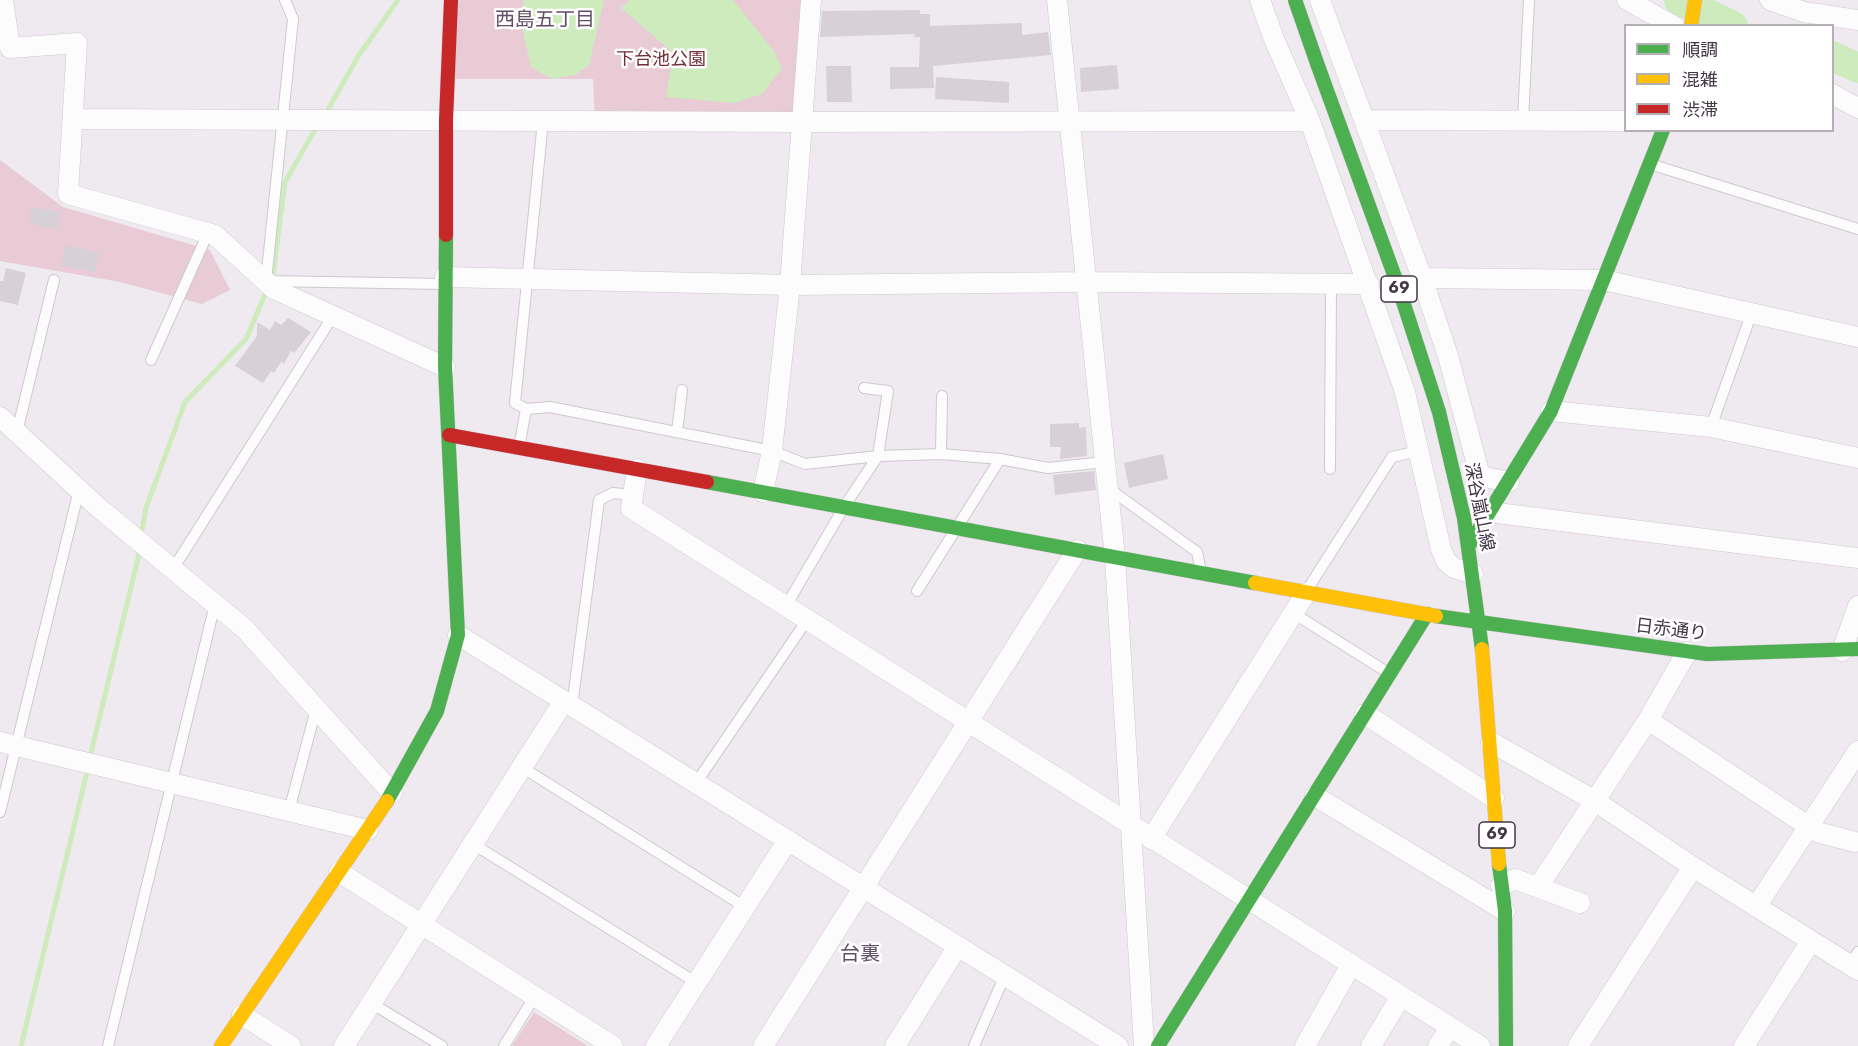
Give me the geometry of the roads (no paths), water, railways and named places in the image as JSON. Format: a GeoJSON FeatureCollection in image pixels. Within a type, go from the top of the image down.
{"type":"FeatureCollection","features":[{"type":"Feature","properties":{"kind":"street"},"geometry":{"type":"LineString","coordinates":[[3,0],[10,48],[77,43],[69,194],[215,235],[274,289],[445,367]]}},
{"type":"Feature","properties":{"kind":"street"},"geometry":{"type":"LineString","coordinates":[[221,1046],[392,794],[437,711],[459,635],[445,367],[446,120],[452,0]]}},
{"type":"Feature","properties":{"kind":"street"},"geometry":{"type":"LineString","coordinates":[[763,492],[772,451],[790,285],[800,122],[811,0]]}},
{"type":"Feature","properties":{"kind":"street"},"geometry":{"type":"LineString","coordinates":[[1057,0],[1115,557],[1144,1046]]}},
{"type":"Feature","properties":{"kind":"street"},"geometry":{"type":"LineString","coordinates":[[1260,0],[1274,39],[1310,121],[1370,284],[1405,392],[1446,561],[1454,568],[1473,574]]}},
{"type":"Feature","properties":{"kind":"street","name":"深谷嵐山線"},"geometry":{"type":"LineString","coordinates":[[1295,0],[1396,280],[1439,412],[1468,547],[1480,624],[1491,742],[1500,886],[1505,911],[1506,1046]]}},
{"type":"Feature","properties":{"kind":"street"},"geometry":{"type":"LineString","coordinates":[[1320,0],[1422,278],[1448,356],[1480,476],[1509,482]]}},
{"type":"Feature","properties":{"kind":"street"},"geometry":{"type":"LineString","coordinates":[[1627,0],[1683,24]]}},
{"type":"Feature","properties":{"kind":"street"},"geometry":{"type":"LineString","coordinates":[[1685,24],[1695,0]]}},
{"type":"Feature","properties":{"kind":"street"},"geometry":{"type":"LineString","coordinates":[[1770,0],[1804,12],[1858,20]]}},
{"type":"Feature","properties":{"kind":"street"},"geometry":{"type":"LineString","coordinates":[[1274,39],[1331,31]]}},
{"type":"Feature","properties":{"kind":"street"},"geometry":{"type":"LineString","coordinates":[[1834,95],[1858,108]]}},
{"type":"Feature","properties":{"kind":"street"},"geometry":{"type":"LineString","coordinates":[[74,119],[800,122],[1310,121]]}},
{"type":"Feature","properties":{"kind":"street"},"geometry":{"type":"LineString","coordinates":[[1364,120],[1624,121]]}},
{"type":"Feature","properties":{"kind":"street"},"geometry":{"type":"LineString","coordinates":[[1468,547],[1551,411],[1662,132]]}},
{"type":"Feature","properties":{"kind":"street"},"geometry":{"type":"LineString","coordinates":[[1422,278],[1604,280],[1858,337]]}},
{"type":"Feature","properties":{"kind":"street"},"geometry":{"type":"LineString","coordinates":[[445,280],[528,279],[790,285],[1087,282],[1370,284]]}},
{"type":"Feature","properties":{"kind":"street"},"geometry":{"type":"LineString","coordinates":[[1551,411],[1711,428],[1858,458]]}},
{"type":"Feature","properties":{"kind":"street"},"geometry":{"type":"LineString","coordinates":[[0,417],[79,490],[245,629],[392,794]]}},
{"type":"Feature","properties":{"kind":"street","name":"日赤通り"},"geometry":{"type":"LineString","coordinates":[[449,435],[1480,624],[1707,654],[1850,650]]}},
{"type":"Feature","properties":{"kind":"street"},"geometry":{"type":"LineString","coordinates":[[637,469],[631,508],[1480,1046]]}},
{"type":"Feature","properties":{"kind":"street"},"geometry":{"type":"LineString","coordinates":[[1490,512],[1858,558]]}},
{"type":"Feature","properties":{"kind":"street"},"geometry":{"type":"LineString","coordinates":[[763,1046],[1077,550]]}},
{"type":"Feature","properties":{"kind":"street"},"geometry":{"type":"LineString","coordinates":[[1151,839],[1306,593]]}},
{"type":"Feature","properties":{"kind":"street"},"geometry":{"type":"LineString","coordinates":[[1850,650],[1858,606]]}},
{"type":"Feature","properties":{"kind":"street"},"geometry":{"type":"LineString","coordinates":[[1158,1046],[1427,614]]}},
{"type":"Feature","properties":{"kind":"street"},"geometry":{"type":"LineString","coordinates":[[459,635],[1118,1046]]}},
{"type":"Feature","properties":{"kind":"street"},"geometry":{"type":"LineString","coordinates":[[1538,887],[1648,720],[1688,652]]}},
{"type":"Feature","properties":{"kind":"street"},"geometry":{"type":"LineString","coordinates":[[344,1046],[472,844],[568,703]]}},
{"type":"Feature","properties":{"kind":"street"},"geometry":{"type":"LineString","coordinates":[[1365,714],[1494,798]]}},
{"type":"Feature","properties":{"kind":"street"},"geometry":{"type":"LineString","coordinates":[[1648,720],[1817,831],[1855,842]]}},
{"type":"Feature","properties":{"kind":"street"},"geometry":{"type":"LineString","coordinates":[[1491,742],[1595,801],[1693,867],[1811,941],[1855,962]]}},
{"type":"Feature","properties":{"kind":"street"},"geometry":{"type":"LineString","coordinates":[[8,744],[368,830]]}},
{"type":"Feature","properties":{"kind":"street"},"geometry":{"type":"LineString","coordinates":[[1756,907],[1855,761]]}},
{"type":"Feature","properties":{"kind":"street"},"geometry":{"type":"LineString","coordinates":[[1315,796],[1505,911]]}},
{"type":"Feature","properties":{"kind":"street"},"geometry":{"type":"LineString","coordinates":[[656,1046],[788,840]]}},
{"type":"Feature","properties":{"kind":"street"},"geometry":{"type":"LineString","coordinates":[[1578,1046],[1693,867]]}},
{"type":"Feature","properties":{"kind":"street"},"geometry":{"type":"LineString","coordinates":[[339,872],[613,1046]]}},
{"type":"Feature","properties":{"kind":"street"},"geometry":{"type":"LineString","coordinates":[[1500,886],[1515,879],[1580,903]]}},
{"type":"Feature","properties":{"kind":"street"},"geometry":{"type":"LineString","coordinates":[[1744,1046],[1811,941]]}},
{"type":"Feature","properties":{"kind":"street"},"geometry":{"type":"LineString","coordinates":[[895,1046],[958,946]]}},
{"type":"Feature","properties":{"kind":"street"},"geometry":{"type":"LineString","coordinates":[[1305,1046],[1351,965]]}},
{"type":"Feature","properties":{"kind":"street"},"geometry":{"type":"LineString","coordinates":[[1371,1046],[1401,996]]}},
{"type":"Feature","properties":{"kind":"street"},"geometry":{"type":"LineString","coordinates":[[242,1015],[291,1046]]}},
{"type":"Feature","properties":{"kind":"street"},"geometry":{"type":"LineString","coordinates":[[1438,1046],[1450,1027]]}},
{"type":"Feature","properties":{"kind":"lane"},"geometry":{"type":"LineString","coordinates":[[285,0],[293,19],[266,281],[445,280]]}},
{"type":"Feature","properties":{"kind":"lane"},"geometry":{"type":"LineString","coordinates":[[1523,120],[1529,0]]}},
{"type":"Feature","properties":{"kind":"lane"},"geometry":{"type":"LineString","coordinates":[[543,121],[515,403],[526,409],[550,407],[772,451],[805,464],[878,456],[941,454],[1000,459],[1048,468],[1105,462]]}},
{"type":"Feature","properties":{"kind":"lane"},"geometry":{"type":"LineString","coordinates":[[1650,164],[1858,229]]}},
{"type":"Feature","properties":{"kind":"lane"},"geometry":{"type":"LineString","coordinates":[[152,360],[208,233]]}},
{"type":"Feature","properties":{"kind":"lane"},"geometry":{"type":"LineString","coordinates":[[17,432],[54,280]]}},
{"type":"Feature","properties":{"kind":"lane"},"geometry":{"type":"LineString","coordinates":[[1330,469],[1331,284]]}},
{"type":"Feature","properties":{"kind":"lane"},"geometry":{"type":"LineString","coordinates":[[1711,428],[1752,312]]}},
{"type":"Feature","properties":{"kind":"lane"},"geometry":{"type":"LineString","coordinates":[[173,569],[333,316]]}},
{"type":"Feature","properties":{"kind":"lane"},"geometry":{"type":"LineString","coordinates":[[786,606],[844,507],[878,456],[888,391],[864,388]]}},
{"type":"Feature","properties":{"kind":"lane"},"geometry":{"type":"LineString","coordinates":[[677,432],[682,390]]}},
{"type":"Feature","properties":{"kind":"lane"},"geometry":{"type":"LineString","coordinates":[[941,454],[942,396]]}},
{"type":"Feature","properties":{"kind":"lane"},"geometry":{"type":"LineString","coordinates":[[519,448],[526,409]]}},
{"type":"Feature","properties":{"kind":"lane"},"geometry":{"type":"LineString","coordinates":[[1306,593],[1392,457],[1419,451]]}},
{"type":"Feature","properties":{"kind":"lane"},"geometry":{"type":"LineString","coordinates":[[917,591],[1000,459]]}},
{"type":"Feature","properties":{"kind":"lane"},"geometry":{"type":"LineString","coordinates":[[1108,488],[1197,552],[1201,574]]}},
{"type":"Feature","properties":{"kind":"lane"},"geometry":{"type":"LineString","coordinates":[[0,812],[8,744],[79,490]]}},
{"type":"Feature","properties":{"kind":"lane"},"geometry":{"type":"LineString","coordinates":[[568,703],[600,500],[613,494],[633,495]]}},
{"type":"Feature","properties":{"kind":"lane"},"geometry":{"type":"LineString","coordinates":[[108,1046],[215,604]]}},
{"type":"Feature","properties":{"kind":"lane"},"geometry":{"type":"LineString","coordinates":[[1293,613],[1390,674]]}},
{"type":"Feature","properties":{"kind":"lane"},"geometry":{"type":"LineString","coordinates":[[696,783],[807,620]]}},
{"type":"Feature","properties":{"kind":"lane"},"geometry":{"type":"LineString","coordinates":[[289,811],[316,709]]}},
{"type":"Feature","properties":{"kind":"lane"},"geometry":{"type":"LineString","coordinates":[[523,768],[745,907]]}},
{"type":"Feature","properties":{"kind":"lane"},"geometry":{"type":"LineString","coordinates":[[472,844],[697,983]]}},
{"type":"Feature","properties":{"kind":"lane"},"geometry":{"type":"LineString","coordinates":[[974,1046],[1005,975]]}},
{"type":"Feature","properties":{"kind":"lane"},"geometry":{"type":"LineString","coordinates":[[504,1046],[535,996]]}},
{"type":"Feature","properties":{"kind":"lane"},"geometry":{"type":"LineString","coordinates":[[371,1003],[442,1046]]}},
{"type":"Feature","properties":{"kind":"waterway"},"geometry":{"type":"LineString","coordinates":[[326,113],[359,55],[398,0]]}},
{"type":"Feature","properties":{"kind":"waterway"},"geometry":{"type":"LineString","coordinates":[[1679,0],[1729,24]]}},
{"type":"Feature","properties":{"kind":"waterway"},"geometry":{"type":"LineString","coordinates":[[1834,57],[1858,68]]}},
{"type":"Feature","properties":{"kind":"waterway"},"geometry":{"type":"LineString","coordinates":[[273,275],[285,182],[316,128]]}},
{"type":"Feature","properties":{"kind":"waterway"},"geometry":{"type":"LineString","coordinates":[[141,535],[146,508],[185,402],[246,339],[267,290]]}},
{"type":"Feature","properties":{"kind":"waterway"},"geometry":{"type":"LineString","coordinates":[[90,757],[140,550]]}},
{"type":"Feature","properties":{"kind":"waterway"},"geometry":{"type":"LineString","coordinates":[[21,1046],[88,768]]}},
{"type":"Feature","properties":{"kind":"district","name":"西島五丁目"},"geometry":{"type":"Point","coordinates":[545,21]}},
{"type":"Feature","properties":{"kind":"district","name":"台裏"},"geometry":{"type":"Point","coordinates":[860,955]}},
{"type":"Feature","properties":{"kind":"park label","name":"下台池公園"},"geometry":{"type":"Point","coordinates":[661,61]}}]}
